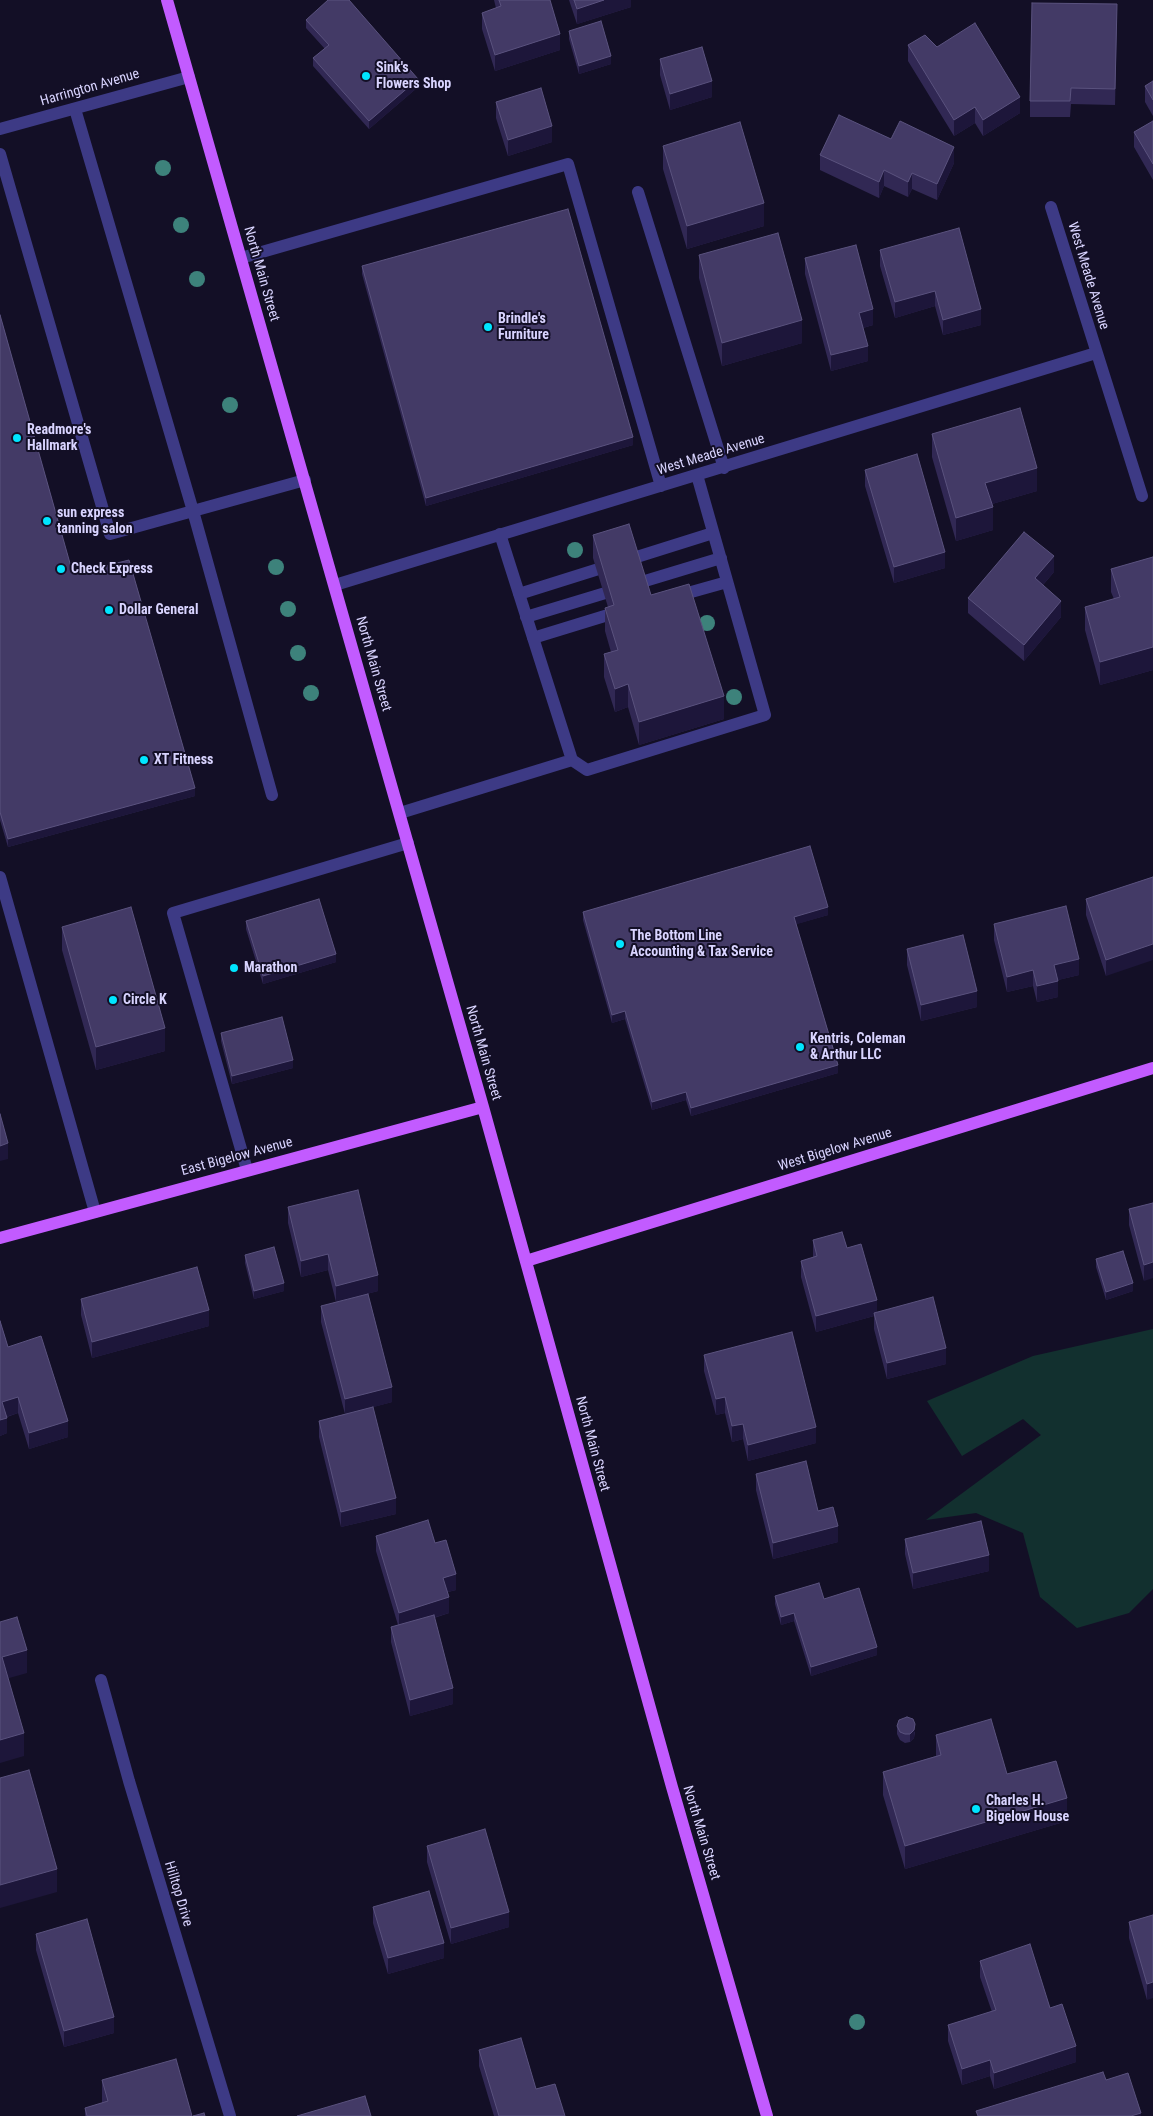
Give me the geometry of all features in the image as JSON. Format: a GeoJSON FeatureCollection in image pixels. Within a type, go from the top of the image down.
{"type":"FeatureCollection","features":[{"type":"Feature","properties":{"kind":"main road","name":"North Main Street"},"geometry":{"type":"LineString","coordinates":[[167,0],[400,813],[672,1787],[766,2116]]}},
{"type":"Feature","properties":{"kind":"main road","name":"West Bigelow Avenue"},"geometry":{"type":"LineString","coordinates":[[526,1261],[1153,1068]]}},
{"type":"Feature","properties":{"kind":"main road","name":"East Bigelow Avenue"},"geometry":{"type":"LineString","coordinates":[[0,1238],[483,1107]]}},
{"type":"Feature","properties":{"kind":"street","name":"Harrington Avenue"},"geometry":{"type":"LineString","coordinates":[[0,129],[189,77]]}},
{"type":"Feature","properties":{"kind":"street"},"geometry":{"type":"LineString","coordinates":[[75,109],[193,511],[272,795]]}},
{"type":"Feature","properties":{"kind":"street"},"geometry":{"type":"LineString","coordinates":[[0,154],[110,534],[305,480]]}},
{"type":"Feature","properties":{"kind":"street"},"geometry":{"type":"LineString","coordinates":[[241,258],[568,164],[661,486]]}},
{"type":"Feature","properties":{"kind":"street"},"geometry":{"type":"LineString","coordinates":[[638,192],[724,468]]}},
{"type":"Feature","properties":{"kind":"street","name":"West Meade Avenue"},"geometry":{"type":"LineString","coordinates":[[1051,207],[1142,496]]}},
{"type":"Feature","properties":{"kind":"street","name":"West Meade Avenue"},"geometry":{"type":"LineString","coordinates":[[335,585],[724,468],[1096,353]]}},
{"type":"Feature","properties":{"kind":"street"},"geometry":{"type":"LineString","coordinates":[[500,534],[572,760],[587,770],[766,715],[697,475]]}},
{"type":"Feature","properties":{"kind":"street"},"geometry":{"type":"LineString","coordinates":[[519,594],[713,534]]}},
{"type":"Feature","properties":{"kind":"street"},"geometry":{"type":"LineString","coordinates":[[526,617],[720,558]]}},
{"type":"Feature","properties":{"kind":"street"},"geometry":{"type":"LineString","coordinates":[[664,600],[727,582]]}},
{"type":"Feature","properties":{"kind":"street"},"geometry":{"type":"LineString","coordinates":[[533,638],[637,607]]}},
{"type":"Feature","properties":{"kind":"street"},"geometry":{"type":"LineString","coordinates":[[400,813],[572,760]]}},
{"type":"Feature","properties":{"kind":"street"},"geometry":{"type":"LineString","coordinates":[[247,1170],[173,913],[408,843]]}},
{"type":"Feature","properties":{"kind":"street"},"geometry":{"type":"LineString","coordinates":[[0,877],[94,1212]]}},
{"type":"Feature","properties":{"kind":"street","name":"Hilltop Drive"},"geometry":{"type":"LineString","coordinates":[[100,1680],[230,2116]]}},
{"type":"Feature","properties":{"kind":"green space"},"geometry":{"type":"Polygon","coordinates":[[[1153,1329],[1153,1589],[1129,1613],[1077,1628],[1040,1597],[1023,1533],[976,1513],[926,1520],[1041,1435],[1023,1419],[962,1456],[927,1401],[1033,1356],[1153,1329]]]}},
{"type":"Feature","properties":{"kind":"building","name":"Sink's Flowers Shop"},"geometry":{"type":"Polygon","coordinates":[[[328,0],[349,0],[418,79],[369,121],[313,58],[329,45],[306,20],[328,0]]]}},
{"type":"Feature","properties":{"kind":"building"},"geometry":{"type":"Polygon","coordinates":[[[499,0],[550,0],[560,34],[495,55],[482,13],[501,6],[499,0]]]}},
{"type":"Feature","properties":{"kind":"building"},"geometry":{"type":"Polygon","coordinates":[[[574,0],[604,0],[577,9],[574,0]]]}},
{"type":"Feature","properties":{"kind":"building"},"geometry":{"type":"Polygon","coordinates":[[[1032,3],[1117,4],[1115,89],[1071,88],[1070,101],[1030,101],[1032,3]]]}},
{"type":"Feature","properties":{"kind":"building"},"geometry":{"type":"Polygon","coordinates":[[[601,21],[611,56],[579,66],[569,31],[601,21]]]}},
{"type":"Feature","properties":{"kind":"building"},"geometry":{"type":"Polygon","coordinates":[[[975,23],[1020,97],[983,120],[975,107],[954,120],[908,45],[925,35],[937,47],[975,23]]]}},
{"type":"Feature","properties":{"kind":"building"},"geometry":{"type":"Polygon","coordinates":[[[702,47],[712,81],[670,94],[660,59],[702,47]]]}},
{"type":"Feature","properties":{"kind":"building"},"geometry":{"type":"Polygon","coordinates":[[[1153,81],[1153,100],[1145,86],[1153,81]]]}},
{"type":"Feature","properties":{"kind":"building"},"geometry":{"type":"Polygon","coordinates":[[[541,88],[552,126],[508,140],[496,102],[541,88]]]}},
{"type":"Feature","properties":{"kind":"building"},"geometry":{"type":"Polygon","coordinates":[[[839,115],[891,139],[900,121],[954,147],[937,184],[912,173],[908,182],[884,170],[879,182],[820,155],[839,115]]]}},
{"type":"Feature","properties":{"kind":"building"},"geometry":{"type":"Polygon","coordinates":[[[1153,121],[1153,164],[1134,132],[1153,121]]]}},
{"type":"Feature","properties":{"kind":"building"},"geometry":{"type":"Polygon","coordinates":[[[740,122],[764,203],[687,226],[663,146],[740,122]]]}},
{"type":"Feature","properties":{"kind":"building","name":"Brindle's Furniture"},"geometry":{"type":"Polygon","coordinates":[[[568,209],[633,437],[426,498],[362,266],[568,209]]]}},
{"type":"Feature","properties":{"kind":"building"},"geometry":{"type":"Polygon","coordinates":[[[959,228],[981,309],[943,320],[935,291],[895,302],[880,250],[959,228]]]}},
{"type":"Feature","properties":{"kind":"building"},"geometry":{"type":"Polygon","coordinates":[[[778,233],[802,320],[722,343],[699,255],[778,233]]]}},
{"type":"Feature","properties":{"kind":"building"},"geometry":{"type":"Polygon","coordinates":[[[856,245],[873,309],[859,313],[868,346],[831,355],[805,258],[856,245]]]}},
{"type":"Feature","properties":{"kind":"building"},"geometry":{"type":"Polygon","coordinates":[[[0,315],[73,574],[129,560],[195,788],[8,839],[0,812],[0,315]]]}},
{"type":"Feature","properties":{"kind":"building"},"geometry":{"type":"Polygon","coordinates":[[[1020,408],[1037,468],[985,483],[993,507],[956,518],[932,434],[1020,408]]]}},
{"type":"Feature","properties":{"kind":"building"},"geometry":{"type":"Polygon","coordinates":[[[917,454],[945,552],[894,567],[865,470],[917,454]]]}},
{"type":"Feature","properties":{"kind":"building"},"geometry":{"type":"Polygon","coordinates":[[[629,524],[651,595],[689,584],[724,696],[639,722],[628,684],[615,689],[604,654],[618,650],[605,608],[614,605],[593,535],[629,524]]]}},
{"type":"Feature","properties":{"kind":"building"},"geometry":{"type":"Polygon","coordinates":[[[1024,532],[1054,556],[1035,578],[1061,601],[1024,645],[968,598],[1024,532]]]}},
{"type":"Feature","properties":{"kind":"building"},"geometry":{"type":"Polygon","coordinates":[[[1153,557],[1153,647],[1100,662],[1085,607],[1120,597],[1111,569],[1153,557]]]}},
{"type":"Feature","properties":{"kind":"building"},"geometry":{"type":"Polygon","coordinates":[[[810,846],[828,907],[794,917],[838,1065],[691,1108],[686,1092],[652,1102],[625,1011],[612,1015],[583,912],[810,846]]]}},
{"type":"Feature","properties":{"kind":"building"},"geometry":{"type":"Polygon","coordinates":[[[1153,877],[1153,944],[1106,960],[1086,899],[1153,877]]]}},
{"type":"Feature","properties":{"kind":"building"},"geometry":{"type":"Polygon","coordinates":[[[319,899],[336,954],[263,976],[246,921],[319,899]]]}},
{"type":"Feature","properties":{"kind":"building"},"geometry":{"type":"Polygon","coordinates":[[[1066,906],[1079,959],[1054,965],[1058,981],[1037,986],[1033,970],[1007,977],[994,924],[1066,906]]]}},
{"type":"Feature","properties":{"kind":"building","name":"Circle K"},"geometry":{"type":"Polygon","coordinates":[[[131,907],[165,1028],[96,1047],[62,927],[131,907]]]}},
{"type":"Feature","properties":{"kind":"building"},"geometry":{"type":"Polygon","coordinates":[[[963,935],[977,991],[921,1005],[907,949],[963,935]]]}},
{"type":"Feature","properties":{"kind":"building"},"geometry":{"type":"Polygon","coordinates":[[[282,1017],[293,1060],[232,1076],[221,1033],[282,1017]]]}},
{"type":"Feature","properties":{"kind":"building"},"geometry":{"type":"Polygon","coordinates":[[[0,1114],[8,1143],[0,1146],[0,1114]]]}},
{"type":"Feature","properties":{"kind":"building"},"geometry":{"type":"Polygon","coordinates":[[[358,1190],[378,1275],[336,1286],[328,1254],[301,1261],[288,1207],[358,1190]]]}},
{"type":"Feature","properties":{"kind":"building"},"geometry":{"type":"Polygon","coordinates":[[[1153,1203],[1153,1262],[1144,1265],[1129,1209],[1153,1203]]]}},
{"type":"Feature","properties":{"kind":"building"},"geometry":{"type":"Polygon","coordinates":[[[842,1232],[847,1248],[861,1244],[877,1300],[816,1316],[801,1261],[817,1256],[813,1240],[842,1232]]]}},
{"type":"Feature","properties":{"kind":"building"},"geometry":{"type":"Polygon","coordinates":[[[274,1247],[284,1283],[254,1291],[245,1255],[274,1247]]]}},
{"type":"Feature","properties":{"kind":"building"},"geometry":{"type":"Polygon","coordinates":[[[1123,1251],[1133,1283],[1106,1292],[1096,1259],[1123,1251]]]}},
{"type":"Feature","properties":{"kind":"building"},"geometry":{"type":"Polygon","coordinates":[[[197,1267],[209,1310],[92,1342],[81,1299],[197,1267]]]}},
{"type":"Feature","properties":{"kind":"building"},"geometry":{"type":"Polygon","coordinates":[[[368,1294],[392,1387],[345,1399],[321,1306],[368,1294]]]}},
{"type":"Feature","properties":{"kind":"building"},"geometry":{"type":"Polygon","coordinates":[[[933,1297],[946,1348],[887,1363],[874,1313],[933,1297]]]}},
{"type":"Feature","properties":{"kind":"building"},"geometry":{"type":"Polygon","coordinates":[[[0,1321],[8,1347],[41,1336],[68,1421],[29,1433],[18,1397],[2,1402],[7,1418],[0,1420],[0,1321]]]}},
{"type":"Feature","properties":{"kind":"building"},"geometry":{"type":"Polygon","coordinates":[[[792,1332],[816,1427],[748,1445],[743,1424],[732,1426],[725,1397],[716,1399],[704,1355],[792,1332]]]}},
{"type":"Feature","properties":{"kind":"building"},"geometry":{"type":"Polygon","coordinates":[[[373,1407],[396,1498],[341,1512],[319,1421],[373,1407]]]}},
{"type":"Feature","properties":{"kind":"building"},"geometry":{"type":"Polygon","coordinates":[[[806,1461],[818,1511],[833,1507],[838,1526],[773,1543],[756,1474],[806,1461]]]}},
{"type":"Feature","properties":{"kind":"building"},"geometry":{"type":"Polygon","coordinates":[[[428,1520],[435,1543],[446,1540],[456,1574],[443,1578],[449,1597],[399,1613],[376,1536],[428,1520]]]}},
{"type":"Feature","properties":{"kind":"building"},"geometry":{"type":"Polygon","coordinates":[[[981,1521],[989,1555],[913,1573],[905,1539],[981,1521]]]}},
{"type":"Feature","properties":{"kind":"building"},"geometry":{"type":"Polygon","coordinates":[[[819,1583],[824,1599],[859,1588],[877,1647],[811,1667],[794,1613],[781,1617],[775,1596],[819,1583]]]}},
{"type":"Feature","properties":{"kind":"building"},"geometry":{"type":"Polygon","coordinates":[[[434,1615],[453,1688],[410,1700],[391,1627],[434,1615]]]}},
{"type":"Feature","properties":{"kind":"building"},"geometry":{"type":"Polygon","coordinates":[[[17,1617],[27,1650],[2,1657],[24,1733],[0,1740],[0,1622],[17,1617]]]}},
{"type":"Feature","properties":{"kind":"building"},"geometry":{"type":"Polygon","coordinates":[[[907,1717],[913,1719],[915,1724],[914,1730],[910,1734],[900,1732],[897,1726],[899,1720],[907,1717]]]}},
{"type":"Feature","properties":{"kind":"building","name":"Charles H. Bigelow House"},"geometry":{"type":"Polygon","coordinates":[[[991,1719],[1007,1774],[1056,1761],[1067,1798],[905,1846],[883,1772],[941,1755],[936,1735],[991,1719]]]}},
{"type":"Feature","properties":{"kind":"building"},"geometry":{"type":"Polygon","coordinates":[[[29,1770],[57,1869],[0,1885],[0,1778],[29,1770]]]}},
{"type":"Feature","properties":{"kind":"building"},"geometry":{"type":"Polygon","coordinates":[[[485,1829],[509,1912],[451,1928],[427,1846],[485,1829]]]}},
{"type":"Feature","properties":{"kind":"building"},"geometry":{"type":"Polygon","coordinates":[[[429,1891],[444,1943],[388,1958],[373,1907],[429,1891]]]}},
{"type":"Feature","properties":{"kind":"building"},"geometry":{"type":"Polygon","coordinates":[[[1153,1915],[1153,1982],[1147,1984],[1129,1922],[1153,1915]]]}},
{"type":"Feature","properties":{"kind":"building"},"geometry":{"type":"Polygon","coordinates":[[[87,1919],[114,2017],[64,2031],[36,1934],[87,1919]]]}},
{"type":"Feature","properties":{"kind":"building"},"geometry":{"type":"Polygon","coordinates":[[[1030,1944],[1050,2008],[1062,2004],[1076,2046],[994,2073],[990,2060],[962,2069],[948,2025],[996,2010],[980,1961],[1030,1944]]]}},
{"type":"Feature","properties":{"kind":"building"},"geometry":{"type":"Polygon","coordinates":[[[521,2038],[536,2089],[555,2084],[565,2116],[499,2116],[479,2050],[521,2038]]]}},
{"type":"Feature","properties":{"kind":"building"},"geometry":{"type":"Polygon","coordinates":[[[176,2059],[192,2116],[87,2116],[85,2108],[108,2101],[102,2080],[176,2059]]]}},
{"type":"Feature","properties":{"kind":"building"},"geometry":{"type":"Polygon","coordinates":[[[1103,2072],[1106,2080],[1128,2073],[1141,2113],[1131,2116],[978,2116],[976,2111],[1103,2072]]]}},
{"type":"Feature","properties":{"kind":"building"},"geometry":{"type":"Polygon","coordinates":[[[365,2096],[371,2116],[297,2116],[365,2096]]]}},
{"type":"Feature","properties":{"kind":"building"},"geometry":{"type":"Polygon","coordinates":[[[204,2113],[205,2116],[193,2116],[204,2113]]]}},
{"type":"Feature","properties":{"kind":"place","name":"Sink's Flowers Shop"},"geometry":{"type":"Point","coordinates":[366,76]}},
{"type":"Feature","properties":{"kind":"place","name":"Brindle's Furniture"},"geometry":{"type":"Point","coordinates":[488,327]}},
{"type":"Feature","properties":{"kind":"place","name":"Readmore's Hallmark"},"geometry":{"type":"Point","coordinates":[17,438]}},
{"type":"Feature","properties":{"kind":"place","name":"sun express tanning salon"},"geometry":{"type":"Point","coordinates":[47,521]}},
{"type":"Feature","properties":{"kind":"place","name":"Check Express"},"geometry":{"type":"Point","coordinates":[61,569]}},
{"type":"Feature","properties":{"kind":"place","name":"Dollar General"},"geometry":{"type":"Point","coordinates":[109,610]}},
{"type":"Feature","properties":{"kind":"place","name":"XT Fitness"},"geometry":{"type":"Point","coordinates":[144,760]}},
{"type":"Feature","properties":{"kind":"place","name":"The Bottom Line Accounting & Tax Service"},"geometry":{"type":"Point","coordinates":[620,944]}},
{"type":"Feature","properties":{"kind":"place","name":"Marathon"},"geometry":{"type":"Point","coordinates":[234,968]}},
{"type":"Feature","properties":{"kind":"place","name":"Circle K"},"geometry":{"type":"Point","coordinates":[113,1000]}},
{"type":"Feature","properties":{"kind":"place","name":"Kentris, Coleman & Arthur LLC"},"geometry":{"type":"Point","coordinates":[800,1047]}},
{"type":"Feature","properties":{"kind":"place","name":"Charles H. Bigelow House"},"geometry":{"type":"Point","coordinates":[976,1809]}}]}
